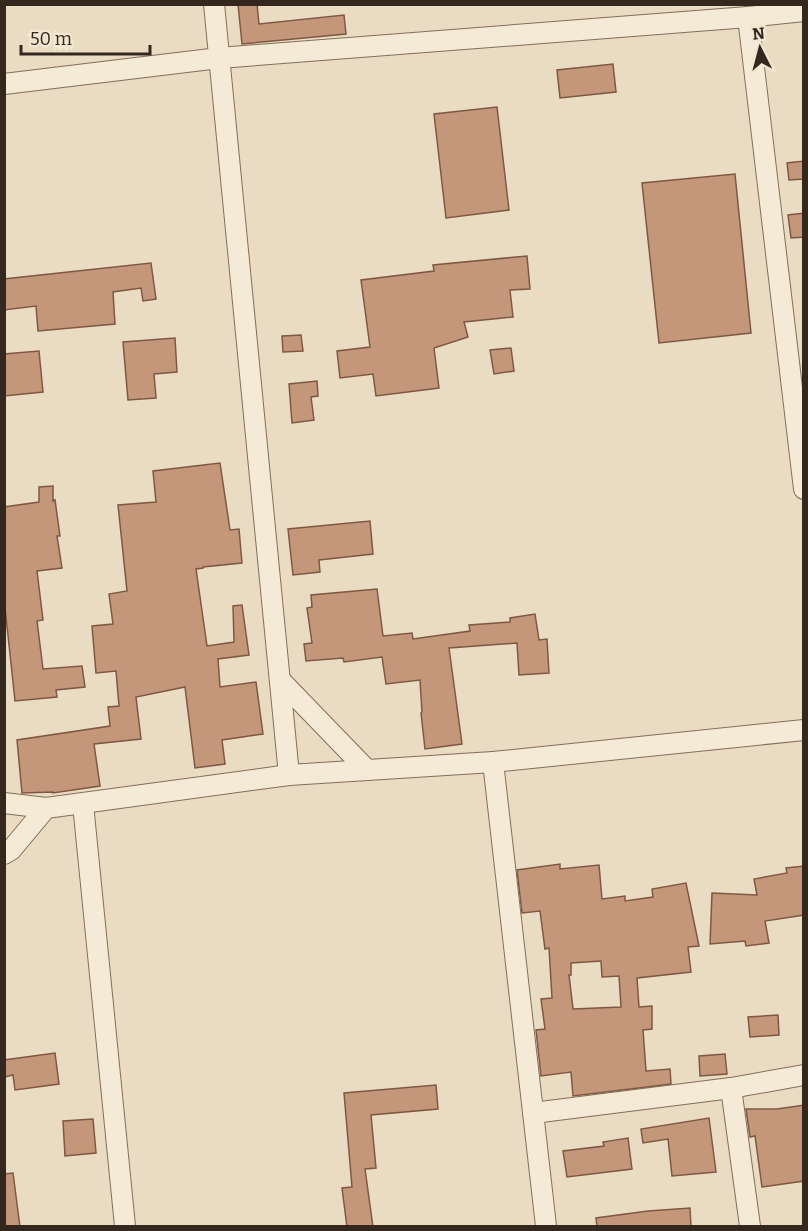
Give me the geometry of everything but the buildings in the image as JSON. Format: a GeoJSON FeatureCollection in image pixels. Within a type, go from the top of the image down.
{"type":"FeatureCollection","features":[{"type":"Feature","properties":{"kind":"street"},"geometry":{"type":"LineString","coordinates":[[214,4],[289,775]]}},
{"type":"Feature","properties":{"kind":"street"},"geometry":{"type":"LineString","coordinates":[[4,84],[219,58],[747,17],[804,10]]}},
{"type":"Feature","properties":{"kind":"street"},"geometry":{"type":"LineString","coordinates":[[747,17],[804,489]]}},
{"type":"Feature","properties":{"kind":"street"},"geometry":{"type":"LineString","coordinates":[[280,681],[367,770]]}},
{"type":"Feature","properties":{"kind":"street"},"geometry":{"type":"LineString","coordinates":[[4,803],[46,808],[289,775],[494,762],[804,730]]}},
{"type":"Feature","properties":{"kind":"street"},"geometry":{"type":"LineString","coordinates":[[494,762],[546,1227]]}},
{"type":"Feature","properties":{"kind":"street"},"geometry":{"type":"LineString","coordinates":[[83,804],[125,1227]]}},
{"type":"Feature","properties":{"kind":"street"},"geometry":{"type":"LineString","coordinates":[[4,854],[46,808]]}},
{"type":"Feature","properties":{"kind":"street"},"geometry":{"type":"LineString","coordinates":[[533,1113],[731,1088],[804,1075]]}},
{"type":"Feature","properties":{"kind":"street"},"geometry":{"type":"LineString","coordinates":[[731,1088],[750,1227]]}}]}
